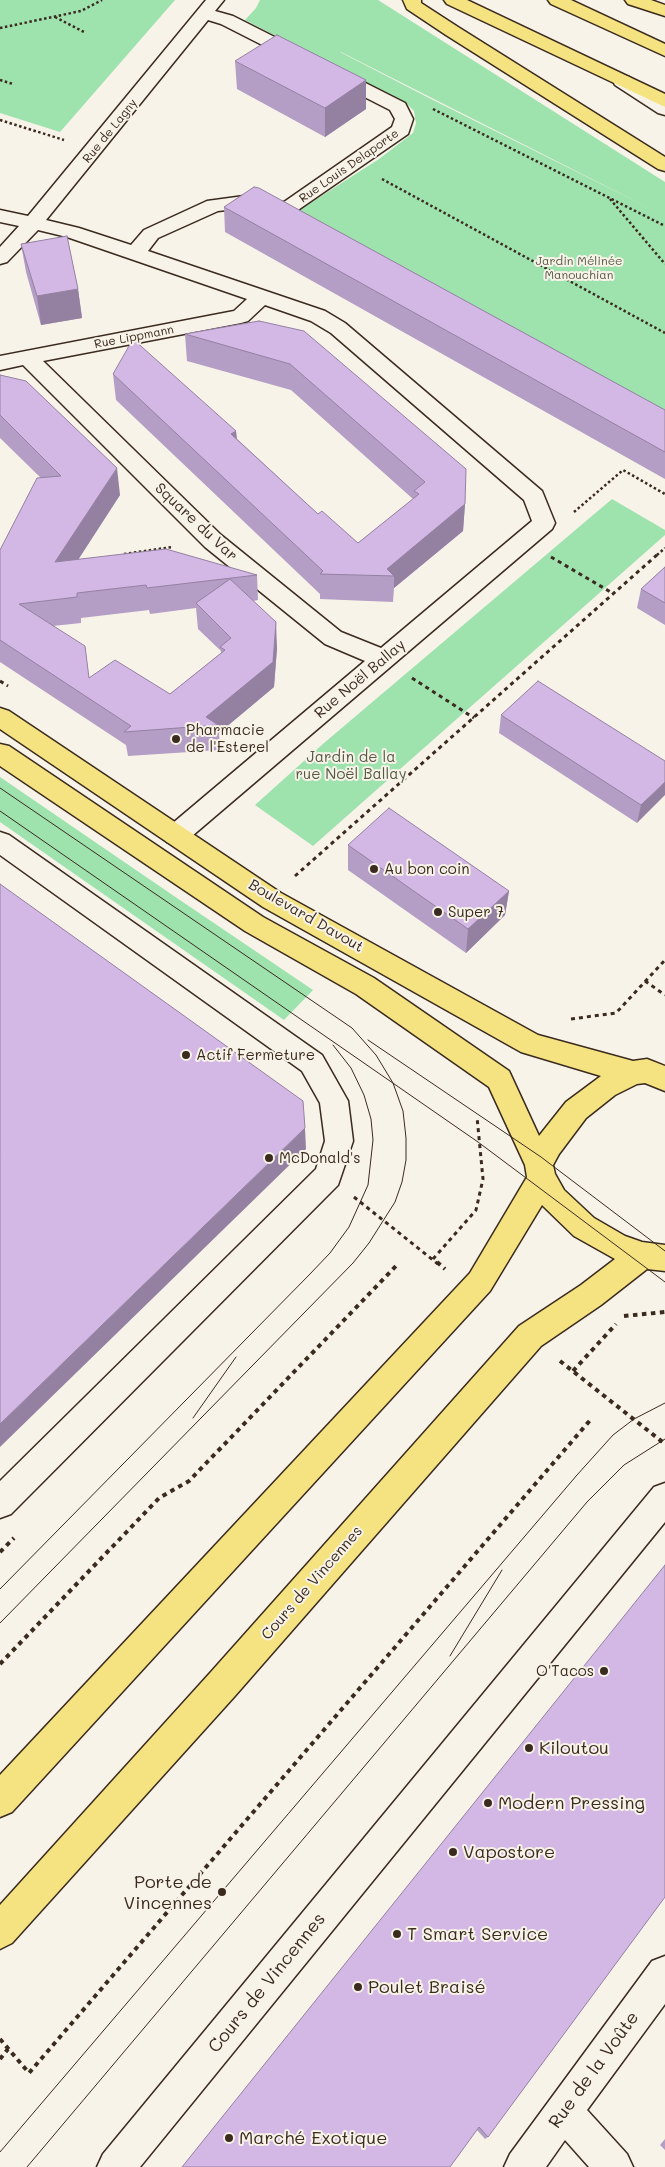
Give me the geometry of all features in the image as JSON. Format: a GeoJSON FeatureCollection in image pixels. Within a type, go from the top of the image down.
{"type":"FeatureCollection","features":[{"type":"Feature","properties":{"kind":"main road"},"geometry":{"type":"LineString","coordinates":[[412,0],[413,5],[452,31],[665,165]]}},
{"type":"Feature","properties":{"kind":"main road"},"geometry":{"type":"LineString","coordinates":[[453,0],[665,100]]}},
{"type":"Feature","properties":{"kind":"main road"},"geometry":{"type":"LineString","coordinates":[[557,0],[665,51]]}},
{"type":"Feature","properties":{"kind":"main road"},"geometry":{"type":"LineString","coordinates":[[634,0],[665,11]]}},
{"type":"Feature","properties":{"kind":"main road","name":"Boulevard Davout"},"geometry":{"type":"LineString","coordinates":[[0,717],[272,900],[531,1044],[653,1070]]}},
{"type":"Feature","properties":{"kind":"main road","name":"Boulevard Davout"},"geometry":{"type":"LineString","coordinates":[[0,753],[254,924],[365,986],[499,1079],[554,1200],[584,1227],[616,1246],[657,1254]]}},
{"type":"Feature","properties":{"kind":"main road"},"geometry":{"type":"LineString","coordinates":[[0,1800],[480,1282],[538,1186],[541,1157],[576,1110],[605,1087],[653,1070]]}},
{"type":"Feature","properties":{"kind":"main road","name":"Cours de Vincennes"},"geometry":{"type":"LineString","coordinates":[[0,1931],[228,1678],[530,1336],[657,1254]]}},
{"type":"Feature","properties":{"kind":"street","name":"Rue Louis Delaporte"},"geometry":{"type":"LineString","coordinates":[[136,252],[151,234],[214,205],[244,202],[273,208],[288,208],[401,130],[404,119],[398,107],[227,20],[210,7]]}},
{"type":"Feature","properties":{"kind":"street","name":"Rue de Lagny"},"geometry":{"type":"LineString","coordinates":[[0,258],[34,223],[210,7]]}},
{"type":"Feature","properties":{"kind":"street"},"geometry":{"type":"LineString","coordinates":[[615,76],[665,109]]}},
{"type":"Feature","properties":{"kind":"street"},"geometry":{"type":"LineString","coordinates":[[0,216],[66,230],[136,252],[318,316],[338,328],[534,496],[544,523]]}},
{"type":"Feature","properties":{"kind":"street","name":"Rue Lippmann"},"geometry":{"type":"LineString","coordinates":[[0,363],[241,316],[262,297]]}},
{"type":"Feature","properties":{"kind":"street","name":"Square du Var"},"geometry":{"type":"LineString","coordinates":[[28,358],[53,385],[213,541],[333,638],[383,659]]}},
{"type":"Feature","properties":{"kind":"street","name":"Rue Noël Ballay"},"geometry":{"type":"LineString","coordinates":[[176,835],[544,523]]}},
{"type":"Feature","properties":{"kind":"street"},"geometry":{"type":"LineString","coordinates":[[0,842],[312,1063],[334,1101],[339,1142],[328,1176],[0,1503]]}},
{"type":"Feature","properties":{"kind":"street","name":"Cours de Vincennes"},"geometry":{"type":"LineString","coordinates":[[116,2167],[665,1498]]}},
{"type":"Feature","properties":{"kind":"street","name":"Rue de la Voûte"},"geometry":{"type":"LineString","coordinates":[[523,2167],[665,1974]]}},
{"type":"Feature","properties":{"kind":"street"},"geometry":{"type":"LineString","coordinates":[[564,2112],[614,2167]]}},
{"type":"Feature","properties":{"kind":"path"},"geometry":{"type":"LineString","coordinates":[[0,28],[81,11],[102,0]]}},
{"type":"Feature","properties":{"kind":"path"},"geometry":{"type":"LineString","coordinates":[[54,17],[84,32]]}},
{"type":"Feature","properties":{"kind":"path"},"geometry":{"type":"LineString","coordinates":[[0,80],[13,84]]}},
{"type":"Feature","properties":{"kind":"path"},"geometry":{"type":"LineString","coordinates":[[430,107],[665,226]]}},
{"type":"Feature","properties":{"kind":"path"},"geometry":{"type":"LineString","coordinates":[[0,120],[71,143]]}},
{"type":"Feature","properties":{"kind":"path"},"geometry":{"type":"LineString","coordinates":[[354,163],[665,333]]}},
{"type":"Feature","properties":{"kind":"path"},"geometry":{"type":"LineString","coordinates":[[608,196],[665,264]]}},
{"type":"Feature","properties":{"kind":"path"},"geometry":{"type":"LineString","coordinates":[[544,523],[568,517],[623,470],[665,494]]}},
{"type":"Feature","properties":{"kind":"path"},"geometry":{"type":"LineString","coordinates":[[116,555],[213,541]]}},
{"type":"Feature","properties":{"kind":"path"},"geometry":{"type":"LineString","coordinates":[[294,877],[665,548]]}},
{"type":"Feature","properties":{"kind":"path"},"geometry":{"type":"LineString","coordinates":[[550,556],[614,594]]}},
{"type":"Feature","properties":{"kind":"path"},"geometry":{"type":"LineString","coordinates":[[383,659],[474,718]]}},
{"type":"Feature","properties":{"kind":"path"},"geometry":{"type":"LineString","coordinates":[[569,1020],[616,1013],[665,960]]}},
{"type":"Feature","properties":{"kind":"path"},"geometry":{"type":"LineString","coordinates":[[644,982],[665,995]]}},
{"type":"Feature","properties":{"kind":"path"},"geometry":{"type":"LineString","coordinates":[[433,1259],[476,1210],[483,1179],[478,1142],[477,1115]]}},
{"type":"Feature","properties":{"kind":"path"},"geometry":{"type":"LineString","coordinates":[[352,1195],[447,1271]]}},
{"type":"Feature","properties":{"kind":"path"},"geometry":{"type":"LineString","coordinates":[[0,1664],[159,1498],[189,1482],[397,1265]]}},
{"type":"Feature","properties":{"kind":"path"},"geometry":{"type":"LineString","coordinates":[[573,1371],[624,1316],[665,1312]]}},
{"type":"Feature","properties":{"kind":"path"},"geometry":{"type":"LineString","coordinates":[[560,1360],[665,1444]]}},
{"type":"Feature","properties":{"kind":"path"},"geometry":{"type":"LineString","coordinates":[[0,2039],[29,2072],[592,1418]]}},
{"type":"Feature","properties":{"kind":"path"},"geometry":{"type":"LineString","coordinates":[[0,2059],[8,2049]]}},
{"type":"Feature","properties":{"kind":"green space"},"geometry":{"type":"Polygon","coordinates":[[[0,0],[175,0],[60,132],[0,113],[0,0]]]}},
{"type":"Feature","properties":{"kind":"green space","name":"Jardin Mélinée Manouchian"},"geometry":{"type":"Polygon","coordinates":[[[260,0],[378,0],[665,182],[665,411],[298,211],[379,159],[413,133],[416,123],[414,111],[406,103],[245,20],[256,8],[260,0]],[[341,52],[433,100],[657,212],[341,52]]]}},
{"type":"Feature","properties":{"kind":"green space","name":"Jardin de la rue Noël Ballay"},"geometry":{"type":"Polygon","coordinates":[[[612,499],[665,530],[665,535],[313,846],[255,805],[324,743],[612,499]]]}},
{"type":"Feature","properties":{"kind":"green space"},"geometry":{"type":"Polygon","coordinates":[[[0,777],[313,990],[284,1020],[0,822],[0,777]]]}},
{"type":"Feature","properties":{"kind":"building"},"geometry":{"type":"Polygon","coordinates":[[[277,35],[366,80],[325,108],[235,61],[277,35]]]}},
{"type":"Feature","properties":{"kind":"building"},"geometry":{"type":"Polygon","coordinates":[[[254,187],[259,188],[665,410],[665,452],[224,207],[254,187]]]}},
{"type":"Feature","properties":{"kind":"building"},"geometry":{"type":"Polygon","coordinates":[[[67,236],[78,289],[37,296],[21,244],[67,236]]]}},
{"type":"Feature","properties":{"kind":"building"},"geometry":{"type":"Polygon","coordinates":[[[259,321],[304,331],[466,469],[465,504],[387,569],[394,576],[320,574],[323,571],[113,374],[133,339],[236,431],[231,434],[318,514],[322,511],[358,543],[419,494],[414,491],[425,482],[290,364],[185,334],[259,321]]]}},
{"type":"Feature","properties":{"kind":"building"},"geometry":{"type":"Polygon","coordinates":[[[0,375],[26,381],[117,468],[55,562],[166,549],[257,575],[147,588],[146,585],[77,593],[77,597],[19,604],[85,646],[89,678],[115,660],[170,694],[225,650],[220,647],[231,638],[196,603],[230,579],[276,622],[273,662],[206,717],[218,725],[124,732],[131,726],[0,640],[0,550],[37,478],[61,476],[0,415],[0,375]]]}},
{"type":"Feature","properties":{"kind":"building"},"geometry":{"type":"Polygon","coordinates":[[[665,567],[665,603],[641,589],[665,567]]]}},
{"type":"Feature","properties":{"kind":"building"},"geometry":{"type":"Polygon","coordinates":[[[538,681],[665,761],[665,782],[641,805],[501,715],[538,681]]]}},
{"type":"Feature","properties":{"kind":"building"},"geometry":{"type":"Polygon","coordinates":[[[389,808],[509,891],[468,929],[348,845],[389,808]]]}},
{"type":"Feature","properties":{"kind":"building"},"geometry":{"type":"Polygon","coordinates":[[[0,884],[303,1101],[305,1128],[0,1424],[0,884]]]}},
{"type":"Feature","properties":{"kind":"building"},"geometry":{"type":"Polygon","coordinates":[[[665,1565],[665,1897],[488,2137],[479,2127],[450,2167],[182,2167],[665,1565]]]}},
{"type":"Feature","properties":{"kind":"tram line"},"geometry":{"type":"LineString","coordinates":[[0,788],[352,1028],[376,1055],[393,1083]]}},
{"type":"Feature","properties":{"kind":"tram line"},"geometry":{"type":"LineString","coordinates":[[0,811],[393,1083]]}},
{"type":"Feature","properties":{"kind":"tram line"},"geometry":{"type":"LineString","coordinates":[[368,1040],[541,1157],[665,1251]]}},
{"type":"Feature","properties":{"kind":"tram line"},"geometry":{"type":"LineString","coordinates":[[0,1589],[310,1274],[330,1253],[349,1227],[368,1185],[373,1140],[371,1119],[364,1095],[351,1068],[333,1045]]}},
{"type":"Feature","properties":{"kind":"tram line"},"geometry":{"type":"LineString","coordinates":[[0,1623],[353,1263],[369,1243],[395,1202],[402,1182],[406,1160],[403,1111],[393,1083]]}},
{"type":"Feature","properties":{"kind":"tram line"},"geometry":{"type":"LineString","coordinates":[[393,1083],[478,1142],[665,1282]]}},
{"type":"Feature","properties":{"kind":"tram line"},"geometry":{"type":"LineString","coordinates":[[193,1418],[236,1357]]}},
{"type":"Feature","properties":{"kind":"tram line"},"geometry":{"type":"LineString","coordinates":[[0,2152],[577,1475],[613,1435],[634,1419],[665,1403]]}},
{"type":"Feature","properties":{"kind":"tram line"},"geometry":{"type":"LineString","coordinates":[[27,2167],[587,1502],[624,1465],[665,1439]]}},
{"type":"Feature","properties":{"kind":"tram line"},"geometry":{"type":"LineString","coordinates":[[450,1656],[502,1570]]}},
{"type":"Feature","properties":{"kind":"place","name":"Pharmacie de l'Esterel"},"geometry":{"type":"Point","coordinates":[176,739]}},
{"type":"Feature","properties":{"kind":"place","name":"Au bon coin"},"geometry":{"type":"Point","coordinates":[374,869]}},
{"type":"Feature","properties":{"kind":"place","name":"Super 7"},"geometry":{"type":"Point","coordinates":[438,912]}},
{"type":"Feature","properties":{"kind":"place","name":"Actif Fermeture"},"geometry":{"type":"Point","coordinates":[186,1055]}},
{"type":"Feature","properties":{"kind":"place","name":"McDonald's"},"geometry":{"type":"Point","coordinates":[269,1158]}},
{"type":"Feature","properties":{"kind":"place","name":"O'Tacos"},"geometry":{"type":"Point","coordinates":[604,1671]}},
{"type":"Feature","properties":{"kind":"place","name":"Kiloutou"},"geometry":{"type":"Point","coordinates":[529,1748]}},
{"type":"Feature","properties":{"kind":"place","name":"Modern Pressing"},"geometry":{"type":"Point","coordinates":[488,1803]}},
{"type":"Feature","properties":{"kind":"place","name":"Vapostore"},"geometry":{"type":"Point","coordinates":[453,1852]}},
{"type":"Feature","properties":{"kind":"place","name":"Porte de Vincennes"},"geometry":{"type":"Point","coordinates":[222,1892]}},
{"type":"Feature","properties":{"kind":"place","name":"T Smart Service"},"geometry":{"type":"Point","coordinates":[397,1934]}},
{"type":"Feature","properties":{"kind":"place","name":"Poulet Braisé"},"geometry":{"type":"Point","coordinates":[358,1987]}},
{"type":"Feature","properties":{"kind":"place","name":"Marché Exotique"},"geometry":{"type":"Point","coordinates":[229,2138]}}]}
